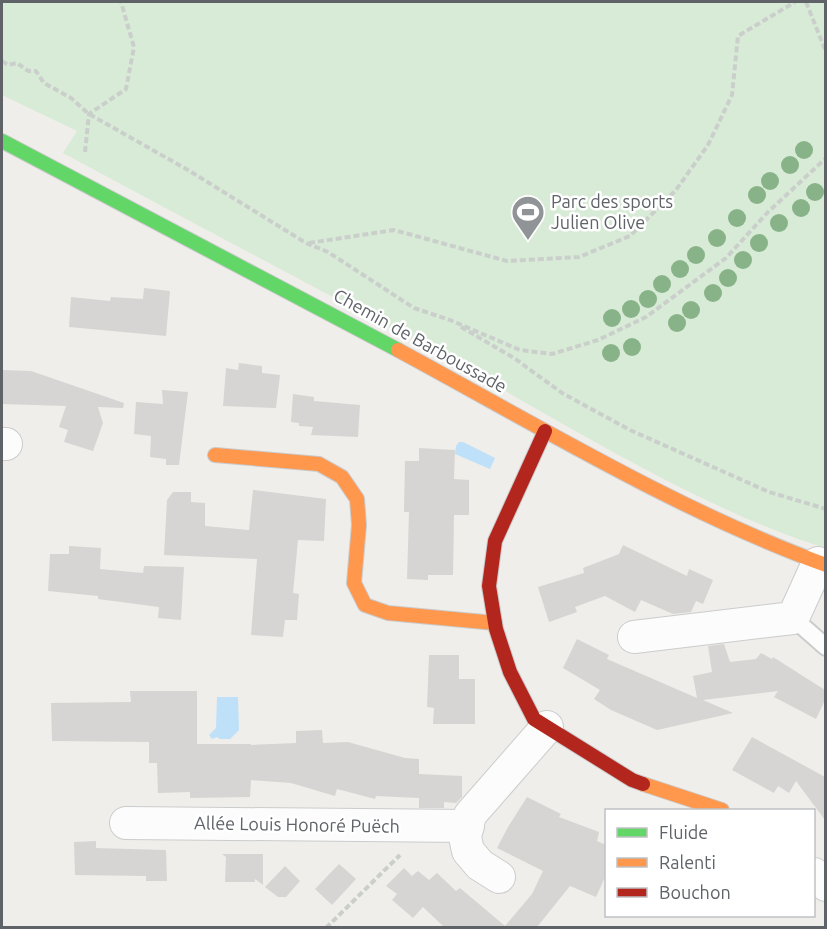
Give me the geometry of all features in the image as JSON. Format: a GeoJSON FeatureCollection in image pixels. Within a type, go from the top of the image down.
{"type":"FeatureCollection","features":[{"type":"Feature","properties":{"kind":"street","name":"Chemin de Barboussade"},"geometry":{"type":"LineString","coordinates":[[2,141],[355,326],[626,474],[774,546],[822,564]]}},
{"type":"Feature","properties":{"kind":"street"},"geometry":{"type":"LineString","coordinates":[[545,431],[495,542],[489,585],[495,623],[510,672],[534,719],[632,780],[719,809]]}},
{"type":"Feature","properties":{"kind":"street"},"geometry":{"type":"LineString","coordinates":[[215,455],[319,464],[342,477],[357,499],[359,525],[354,583],[365,605],[388,613],[495,623]]}},
{"type":"Feature","properties":{"kind":"street"},"geometry":{"type":"LineString","coordinates":[[634,637],[793,618],[822,564]]}},
{"type":"Feature","properties":{"kind":"street"},"geometry":{"type":"LineString","coordinates":[[499,877],[480,865],[468,851],[465,837],[470,815],[547,727]]}},
{"type":"Feature","properties":{"kind":"street","name":"Allée Louis Honoré Puëch"},"geometry":{"type":"LineString","coordinates":[[126,823],[468,826]]}},
{"type":"Feature","properties":{"kind":"lane"},"geometry":{"type":"LineString","coordinates":[[793,618],[825,647]]}},
{"type":"Feature","properties":{"kind":"path"},"geometry":{"type":"LineString","coordinates":[[84,154],[89,114],[126,89],[134,47],[121,2]]}},
{"type":"Feature","properties":{"kind":"path"},"geometry":{"type":"LineString","coordinates":[[306,243],[394,230],[507,261],[579,257],[630,236],[676,190],[708,145],[732,95],[738,36],[795,2]]}},
{"type":"Feature","properties":{"kind":"path"},"geometry":{"type":"LineString","coordinates":[[806,2],[825,52]]}},
{"type":"Feature","properties":{"kind":"path"},"geometry":{"type":"LineString","coordinates":[[2,61],[8,65],[17,63],[28,71],[36,71],[44,83],[71,98],[89,114],[188,170],[306,243],[328,252],[414,308],[450,320],[520,350],[552,354],[598,340],[646,317],[726,258],[767,213],[825,158]]}},
{"type":"Feature","properties":{"kind":"path"},"geometry":{"type":"LineString","coordinates":[[450,320],[514,358],[562,393],[630,430],[769,492],[825,509]]}},
{"type":"Feature","properties":{"kind":"path"},"geometry":{"type":"LineString","coordinates":[[326,927],[430,826]]}},
{"type":"Feature","properties":{"kind":"green space","name":"Parc des sports Julien Olive"},"geometry":{"type":"Polygon","coordinates":[[[2,2],[825,2],[825,548],[736,514],[649,471],[480,377],[63,153],[77,131],[2,95],[2,2]]]}},
{"type":"Feature","properties":{"kind":"water"},"geometry":{"type":"Polygon","coordinates":[[[459,442],[495,458],[490,469],[455,454],[459,442]]]}},
{"type":"Feature","properties":{"kind":"water"},"geometry":{"type":"Polygon","coordinates":[[[217,697],[238,697],[239,730],[230,739],[217,737],[212,739],[209,735],[216,728],[217,697]]]}},
{"type":"Feature","properties":{"kind":"building"},"geometry":{"type":"Polygon","coordinates":[[[144,288],[170,291],[166,336],[69,327],[71,297],[110,301],[111,297],[143,299],[144,288]]]}},
{"type":"Feature","properties":{"kind":"building"},"geometry":{"type":"Polygon","coordinates":[[[239,363],[262,366],[262,373],[280,375],[276,408],[223,406],[226,368],[238,370],[239,363]]]}},
{"type":"Feature","properties":{"kind":"building"},"geometry":{"type":"Polygon","coordinates":[[[2,370],[31,371],[124,403],[123,408],[98,407],[103,423],[93,451],[64,442],[68,430],[59,427],[66,406],[2,404],[2,370]]]}},
{"type":"Feature","properties":{"kind":"building"},"geometry":{"type":"Polygon","coordinates":[[[162,390],[188,392],[179,465],[166,465],[166,459],[150,457],[151,436],[134,434],[136,402],[163,404],[162,390]]]}},
{"type":"Feature","properties":{"kind":"building"},"geometry":{"type":"Polygon","coordinates":[[[293,394],[314,397],[314,401],[360,405],[358,437],[311,435],[313,427],[299,426],[299,423],[291,422],[293,394]]]}},
{"type":"Feature","properties":{"kind":"building"},"geometry":{"type":"Polygon","coordinates":[[[419,448],[455,450],[454,479],[469,480],[469,515],[454,515],[453,575],[428,575],[428,580],[407,579],[409,512],[404,512],[405,461],[419,461],[419,448]]]}},
{"type":"Feature","properties":{"kind":"building"},"geometry":{"type":"Polygon","coordinates":[[[253,490],[326,499],[324,541],[298,540],[293,593],[299,594],[297,620],[285,620],[283,637],[251,635],[257,559],[164,555],[167,500],[173,492],[191,492],[191,502],[205,503],[205,526],[249,530],[253,490]]]}},
{"type":"Feature","properties":{"kind":"building"},"geometry":{"type":"Polygon","coordinates":[[[623,545],[687,576],[689,569],[713,580],[703,604],[696,601],[691,612],[673,614],[641,600],[635,612],[605,596],[575,607],[577,612],[549,622],[538,587],[584,573],[583,568],[619,554],[623,545]]]}},
{"type":"Feature","properties":{"kind":"building"},"geometry":{"type":"Polygon","coordinates":[[[69,546],[101,548],[100,569],[143,573],[144,566],[184,567],[181,620],[158,618],[159,607],[98,599],[98,596],[48,591],[50,554],[69,554],[69,546]]]}},
{"type":"Feature","properties":{"kind":"building"},"geometry":{"type":"Polygon","coordinates":[[[577,639],[609,655],[607,659],[697,698],[693,676],[712,672],[708,646],[724,644],[730,662],[756,659],[761,653],[772,659],[773,657],[825,690],[825,700],[816,719],[774,697],[778,691],[703,700],[733,713],[657,730],[611,710],[594,699],[600,690],[563,668],[577,639]]]}},
{"type":"Feature","properties":{"kind":"building"},"geometry":{"type":"Polygon","coordinates":[[[429,655],[459,655],[459,679],[475,679],[475,724],[433,724],[434,708],[427,707],[429,655]]]}},
{"type":"Feature","properties":{"kind":"building"},"geometry":{"type":"Polygon","coordinates":[[[130,691],[197,691],[197,744],[296,743],[296,731],[322,730],[323,743],[348,742],[405,758],[419,759],[419,774],[462,776],[462,797],[456,803],[444,802],[444,808],[419,808],[419,798],[376,796],[375,799],[337,789],[335,796],[291,783],[251,780],[250,797],[190,798],[190,792],[158,793],[157,763],[149,763],[149,742],[52,741],[51,703],[131,702],[130,691]]]}},
{"type":"Feature","properties":{"kind":"building"},"geometry":{"type":"Polygon","coordinates":[[[752,737],[825,777],[825,820],[796,781],[789,793],[778,786],[774,793],[732,770],[752,737]]]}},
{"type":"Feature","properties":{"kind":"building"},"geometry":{"type":"Polygon","coordinates":[[[527,797],[561,814],[559,817],[599,832],[597,841],[605,845],[605,877],[596,897],[570,886],[537,927],[444,927],[423,907],[413,918],[392,900],[397,894],[386,886],[404,868],[412,876],[418,871],[429,880],[437,873],[456,891],[460,888],[505,926],[532,894],[543,871],[497,848],[527,797]]]}},
{"type":"Feature","properties":{"kind":"building"},"geometry":{"type":"Polygon","coordinates":[[[96,841],[96,848],[166,850],[167,881],[146,881],[146,876],[75,875],[74,842],[96,841]]]}},
{"type":"Feature","properties":{"kind":"building"},"geometry":{"type":"Polygon","coordinates":[[[222,854],[263,854],[263,885],[255,879],[255,882],[225,882],[226,857],[222,854]]]}},
{"type":"Feature","properties":{"kind":"building"},"geometry":{"type":"Polygon","coordinates":[[[339,864],[356,879],[332,905],[315,889],[339,864]]]}},
{"type":"Feature","properties":{"kind":"building"},"geometry":{"type":"Polygon","coordinates":[[[285,866],[300,881],[286,897],[278,897],[265,887],[285,866]]]}},
{"type":"Feature","properties":{"kind":"traffic: fast"},"geometry":{"type":"LineString","coordinates":[[2,141],[398,350]]}},
{"type":"Feature","properties":{"kind":"traffic: slow"},"geometry":{"type":"LineString","coordinates":[[398,350],[662,493],[716,519],[826,565]]}},
{"type":"Feature","properties":{"kind":"traffic: slow"},"geometry":{"type":"LineString","coordinates":[[215,455],[319,464],[342,477],[357,499],[359,525],[354,583],[365,605],[388,613],[495,623]]}},
{"type":"Feature","properties":{"kind":"traffic: slow"},"geometry":{"type":"LineString","coordinates":[[643,784],[719,809]]}},
{"type":"Feature","properties":{"kind":"traffic: jam"},"geometry":{"type":"LineString","coordinates":[[545,431],[495,541],[489,586],[496,629],[510,672],[534,719],[632,780],[643,784]]}},
{"type":"Feature","properties":{"kind":"place","name":"Parc des sports Julien Olive"},"geometry":{"type":"Point","coordinates":[528,241]}}]}
